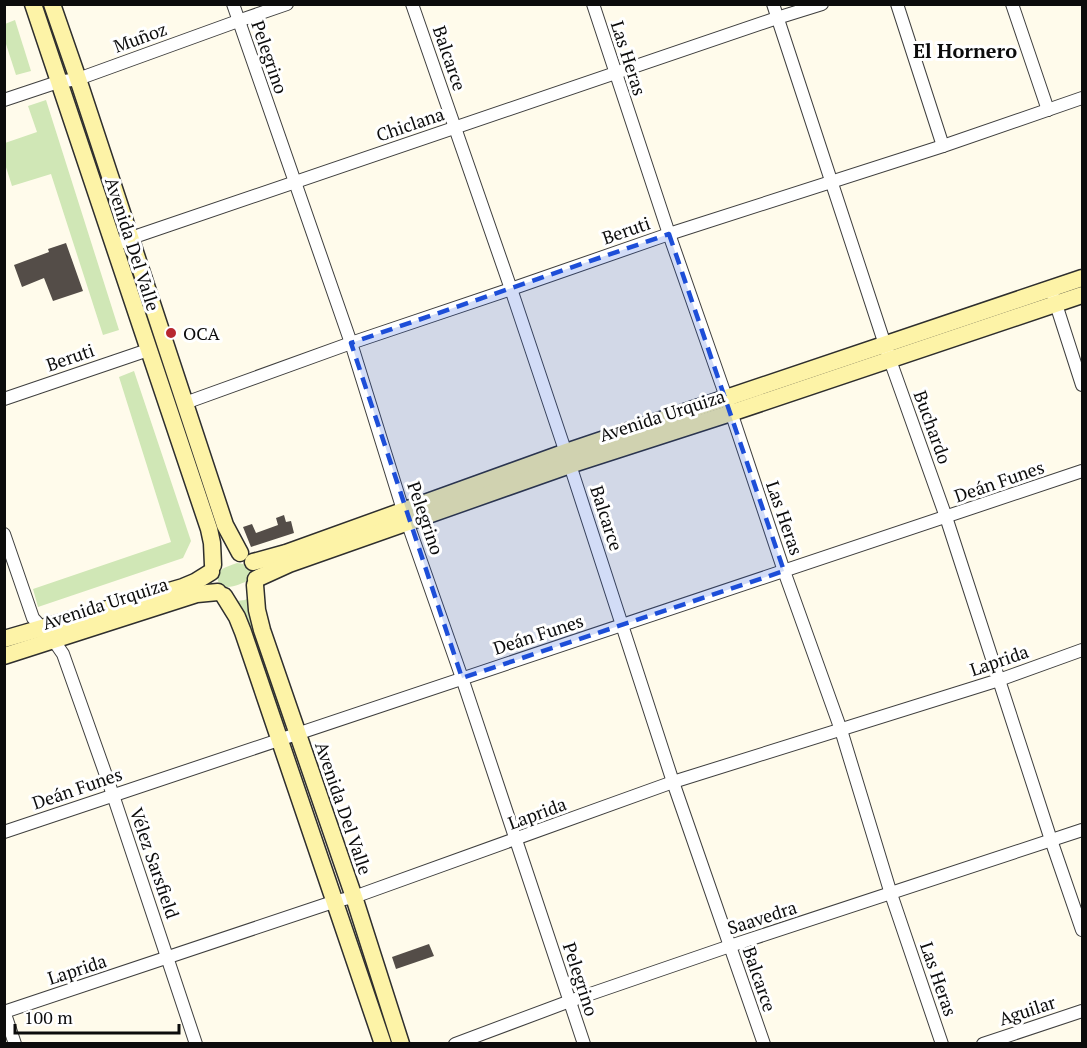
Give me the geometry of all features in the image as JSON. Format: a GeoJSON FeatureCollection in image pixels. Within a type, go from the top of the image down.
{"type":"FeatureCollection","features":[{"type":"Feature","properties":{"kind":"main road","name":"Avenida Del Valle"},"geometry":{"type":"LineString","coordinates":[[33,4],[209,529],[212,543],[212,568]]}},
{"type":"Feature","properties":{"kind":"main road","name":"Avenida Del Valle"},"geometry":{"type":"LineString","coordinates":[[52,4],[225,525],[246,558]]}},
{"type":"Feature","properties":{"kind":"main road"},"geometry":{"type":"LineString","coordinates":[[1054,297],[1083,278]]}},
{"type":"Feature","properties":{"kind":"main road","name":"Avenida Urquiza"},"geometry":{"type":"LineString","coordinates":[[256,582],[289,564],[406,517],[568,459],[1054,297],[1083,295]]}},
{"type":"Feature","properties":{"kind":"main road"},"geometry":{"type":"LineString","coordinates":[[246,558],[286,553],[406,517]]}},
{"type":"Feature","properties":{"kind":"main road"},"geometry":{"type":"LineString","coordinates":[[232,552],[246,558],[256,569],[256,582],[251,591],[239,598],[221,594],[211,580],[212,568],[218,558],[232,552]]}},
{"type":"Feature","properties":{"kind":"main road","name":"Avenida Urquiza"},"geometry":{"type":"LineString","coordinates":[[4,639],[183,587],[195,582],[212,568]]}},
{"type":"Feature","properties":{"kind":"main road","name":"Avenida Del Valle"},"geometry":{"type":"LineString","coordinates":[[256,582],[257,609],[262,630],[354,897],[401,1044]]}},
{"type":"Feature","properties":{"kind":"main road","name":"Avenida Urquiza"},"geometry":{"type":"LineString","coordinates":[[4,656],[197,594],[221,594]]}},
{"type":"Feature","properties":{"kind":"main road","name":"Avenida Del Valle"},"geometry":{"type":"LineString","coordinates":[[221,594],[237,617],[243,632],[383,1044]]}},
{"type":"Feature","properties":{"kind":"street","name":"Pelegrino"},"geometry":{"type":"LineString","coordinates":[[233,4],[351,343],[406,517],[584,1044]]}},
{"type":"Feature","properties":{"kind":"street","name":"Muñoz"},"geometry":{"type":"LineString","coordinates":[[4,100],[58,82],[78,79],[287,4]]}},
{"type":"Feature","properties":{"kind":"street","name":"Balcarce"},"geometry":{"type":"LineString","coordinates":[[412,4],[512,290],[673,783],[764,1044]]}},
{"type":"Feature","properties":{"kind":"street","name":"Las Heras"},"geometry":{"type":"LineString","coordinates":[[593,4],[784,571],[841,730],[891,894],[942,1044]]}},
{"type":"Feature","properties":{"kind":"street","name":"Buchardo"},"geometry":{"type":"LineString","coordinates":[[773,4],[1083,930]]}},
{"type":"Feature","properties":{"kind":"street","name":"Chiclana"},"geometry":{"type":"LineString","coordinates":[[114,246],[131,238],[455,127],[822,4]]}},
{"type":"Feature","properties":{"kind":"street"},"geometry":{"type":"LineString","coordinates":[[897,4],[943,146]]}},
{"type":"Feature","properties":{"kind":"street"},"geometry":{"type":"LineString","coordinates":[[1012,4],[1048,110]]}},
{"type":"Feature","properties":{"kind":"street","name":"Beruti"},"geometry":{"type":"LineString","coordinates":[[185,403],[351,343],[512,290],[669,234],[943,146],[1083,98]]}},
{"type":"Feature","properties":{"kind":"street"},"geometry":{"type":"LineString","coordinates":[[1054,297],[1083,385]]}},
{"type":"Feature","properties":{"kind":"street","name":"Beruti"},"geometry":{"type":"LineString","coordinates":[[4,399],[148,350]]}},
{"type":"Feature","properties":{"kind":"street","name":"Deán Funes"},"geometry":{"type":"LineString","coordinates":[[4,832],[1083,471]]}},
{"type":"Feature","properties":{"kind":"street","name":"Vélez Sarsfield"},"geometry":{"type":"LineString","coordinates":[[4,534],[33,618],[63,654],[113,795],[196,1044]]}},
{"type":"Feature","properties":{"kind":"street","name":"Laprida"},"geometry":{"type":"LineString","coordinates":[[5,1012],[354,897],[673,783],[999,680],[1083,650]]}},
{"type":"Feature","properties":{"kind":"street","name":"Saavedra"},"geometry":{"type":"LineString","coordinates":[[455,1044],[570,1001],[730,946],[1083,830]]}},
{"type":"Feature","properties":{"kind":"street","name":"Aguilar"},"geometry":{"type":"LineString","coordinates":[[984,1044],[1083,1011]]}},
{"type":"Feature","properties":{"kind":"street"},"geometry":{"type":"LineString","coordinates":[[5,1012],[15,1044]]}},
{"type":"Feature","properties":{"kind":"highlighted area"},"geometry":{"type":"Polygon","coordinates":[[[669,234],[784,571],[462,678],[351,343],[669,234]]]}},
{"type":"Feature","properties":{"kind":"green space"},"geometry":{"type":"Polygon","coordinates":[[[15,20],[31,71],[16,75],[5,41],[5,24],[15,20]]]}},
{"type":"Feature","properties":{"kind":"green space"},"geometry":{"type":"Polygon","coordinates":[[[46,100],[119,330],[103,335],[51,174],[12,186],[5,164],[5,143],[37,132],[28,106],[46,100]]]}},
{"type":"Feature","properties":{"kind":"green space"},"geometry":{"type":"Polygon","coordinates":[[[134,371],[191,541],[183,558],[38,607],[33,589],[171,542],[119,377],[134,371]]]}},
{"type":"Feature","properties":{"kind":"green space"},"geometry":{"type":"Polygon","coordinates":[[[237,563],[249,568],[249,580],[232,587],[220,585],[217,579],[218,573],[225,567],[237,563]]]}},
{"type":"Feature","properties":{"kind":"green space"},"geometry":{"type":"Polygon","coordinates":[[[249,597],[250,616],[287,726],[284,727],[247,617],[236,601],[249,597]]]}},
{"type":"Feature","properties":{"kind":"building"},"geometry":{"type":"Polygon","coordinates":[[[66,243],[83,291],[53,301],[44,278],[22,287],[14,265],[66,243]]]}},
{"type":"Feature","properties":{"kind":"building"},"geometry":{"type":"Polygon","coordinates":[[[284,515],[286,522],[291,521],[294,533],[251,547],[243,527],[252,524],[256,533],[278,525],[276,518],[284,515]]]}},
{"type":"Feature","properties":{"kind":"building"},"geometry":{"type":"Polygon","coordinates":[[[429,944],[434,956],[396,969],[392,957],[429,944]]]}},
{"type":"Feature","properties":{"kind":"place","name":"OCA"},"geometry":{"type":"Point","coordinates":[171,333]}},
{"type":"Feature","properties":{"kind":"district","name":"El Hornero"},"geometry":{"type":"Point","coordinates":[965,50]}}]}
